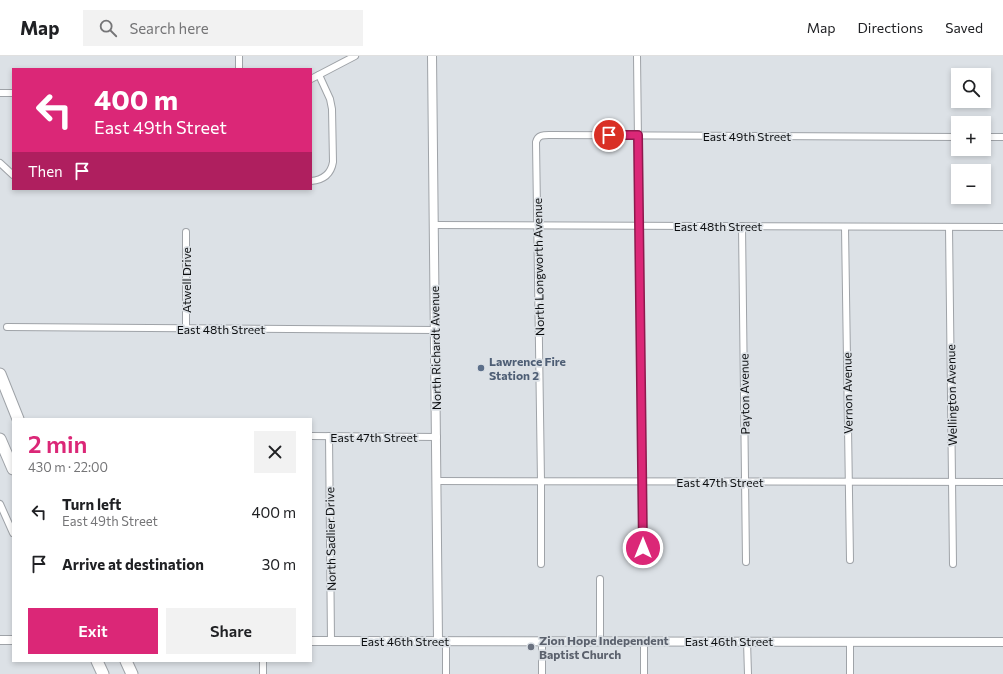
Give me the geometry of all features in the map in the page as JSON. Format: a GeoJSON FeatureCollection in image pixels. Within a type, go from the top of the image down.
{"type":"FeatureCollection","features":[{"type":"Feature","properties":{"kind":"highway"},"geometry":{"type":"LineString","coordinates":[[0,374],[18,418]]}},
{"type":"Feature","properties":{"kind":"highway"},"geometry":{"type":"LineString","coordinates":[[0,439],[12,467]]}},
{"type":"Feature","properties":{"kind":"highway"},"geometry":{"type":"LineString","coordinates":[[97,662],[103,674]]}},
{"type":"Feature","properties":{"kind":"highway"},"geometry":{"type":"LineString","coordinates":[[126,662],[132,674]]}},
{"type":"Feature","properties":{"kind":"street"},"geometry":{"type":"LineString","coordinates":[[239,56],[239,68]]}},
{"type":"Feature","properties":{"kind":"street"},"geometry":{"type":"LineString","coordinates":[[312,78],[354,56]]}},
{"type":"Feature","properties":{"kind":"street","name":"North Richardt Avenue"},"geometry":{"type":"LineString","coordinates":[[432,56],[437,437],[436,481],[442,640],[446,674]]}},
{"type":"Feature","properties":{"kind":"street"},"geometry":{"type":"LineString","coordinates":[[637,56],[643,562]]}},
{"type":"Feature","properties":{"kind":"street"},"geometry":{"type":"LineString","coordinates":[[312,181],[320,180],[327,175],[333,163],[332,113],[330,99],[319,75]]}},
{"type":"Feature","properties":{"kind":"street"},"geometry":{"type":"LineString","coordinates":[[0,93],[12,93]]}},
{"type":"Feature","properties":{"kind":"street","name":"East 49th Street"},"geometry":{"type":"LineString","coordinates":[[537,138],[540,136],[552,135],[951,137]]}},
{"type":"Feature","properties":{"kind":"street"},"geometry":{"type":"LineString","coordinates":[[991,137],[1003,138]]}},
{"type":"Feature","properties":{"kind":"street","name":"North Longworth Avenue"},"geometry":{"type":"LineString","coordinates":[[537,138],[541,564]]}},
{"type":"Feature","properties":{"kind":"street"},"geometry":{"type":"LineString","coordinates":[[0,163],[11,174]]}},
{"type":"Feature","properties":{"kind":"street","name":"East 48th Street"},"geometry":{"type":"LineString","coordinates":[[434,225],[1003,227]]}},
{"type":"Feature","properties":{"kind":"street","name":"Payton Avenue"},"geometry":{"type":"LineString","coordinates":[[742,226],[746,562]]}},
{"type":"Feature","properties":{"kind":"street","name":"Vernon Avenue"},"geometry":{"type":"LineString","coordinates":[[845,226],[850,560]]}},
{"type":"Feature","properties":{"kind":"street","name":"Wellington Avenue"},"geometry":{"type":"LineString","coordinates":[[949,227],[953,564]]}},
{"type":"Feature","properties":{"kind":"street","name":"Atwell Drive"},"geometry":{"type":"LineString","coordinates":[[186,232],[186,328]]}},
{"type":"Feature","properties":{"kind":"street","name":"East 48th Street"},"geometry":{"type":"LineString","coordinates":[[7,327],[435,330]]}},
{"type":"Feature","properties":{"kind":"street","name":"East 47th Street"},"geometry":{"type":"LineString","coordinates":[[312,436],[437,437]]}},
{"type":"Feature","properties":{"kind":"street","name":"North Sadlier Drive"},"geometry":{"type":"LineString","coordinates":[[330,436],[331,641]]}},
{"type":"Feature","properties":{"kind":"street","name":"East 47th Street"},"geometry":{"type":"LineString","coordinates":[[436,481],[1003,482]]}},
{"type":"Feature","properties":{"kind":"street"},"geometry":{"type":"LineString","coordinates":[[0,504],[12,531]]}},
{"type":"Feature","properties":{"kind":"street"},"geometry":{"type":"LineString","coordinates":[[600,579],[600,641]]}},
{"type":"Feature","properties":{"kind":"street"},"geometry":{"type":"LineString","coordinates":[[0,640],[12,640]]}},
{"type":"Feature","properties":{"kind":"street","name":"East 46th Street"},"geometry":{"type":"LineString","coordinates":[[312,641],[1003,642]]}},
{"type":"Feature","properties":{"kind":"street"},"geometry":{"type":"LineString","coordinates":[[542,641],[542,674]]}},
{"type":"Feature","properties":{"kind":"street"},"geometry":{"type":"LineString","coordinates":[[644,641],[644,674]]}},
{"type":"Feature","properties":{"kind":"street"},"geometry":{"type":"LineString","coordinates":[[747,641],[748,674]]}},
{"type":"Feature","properties":{"kind":"street"},"geometry":{"type":"LineString","coordinates":[[850,642],[850,674]]}},
{"type":"Feature","properties":{"kind":"street"},"geometry":{"type":"LineString","coordinates":[[263,662],[263,674]]}},
{"type":"Feature","properties":{"kind":"place","name":"Lawrence Fire Station 2"},"geometry":{"type":"Point","coordinates":[481,368]}},
{"type":"Feature","properties":{"kind":"place","name":"Zion Hope Independent Baptist Church"},"geometry":{"type":"Point","coordinates":[531,647]}},
{"type":"Feature","properties":{"kind":"route"},"geometry":{"type":"LineString","coordinates":[[609,135],[638,135],[643,548]]}}]}
